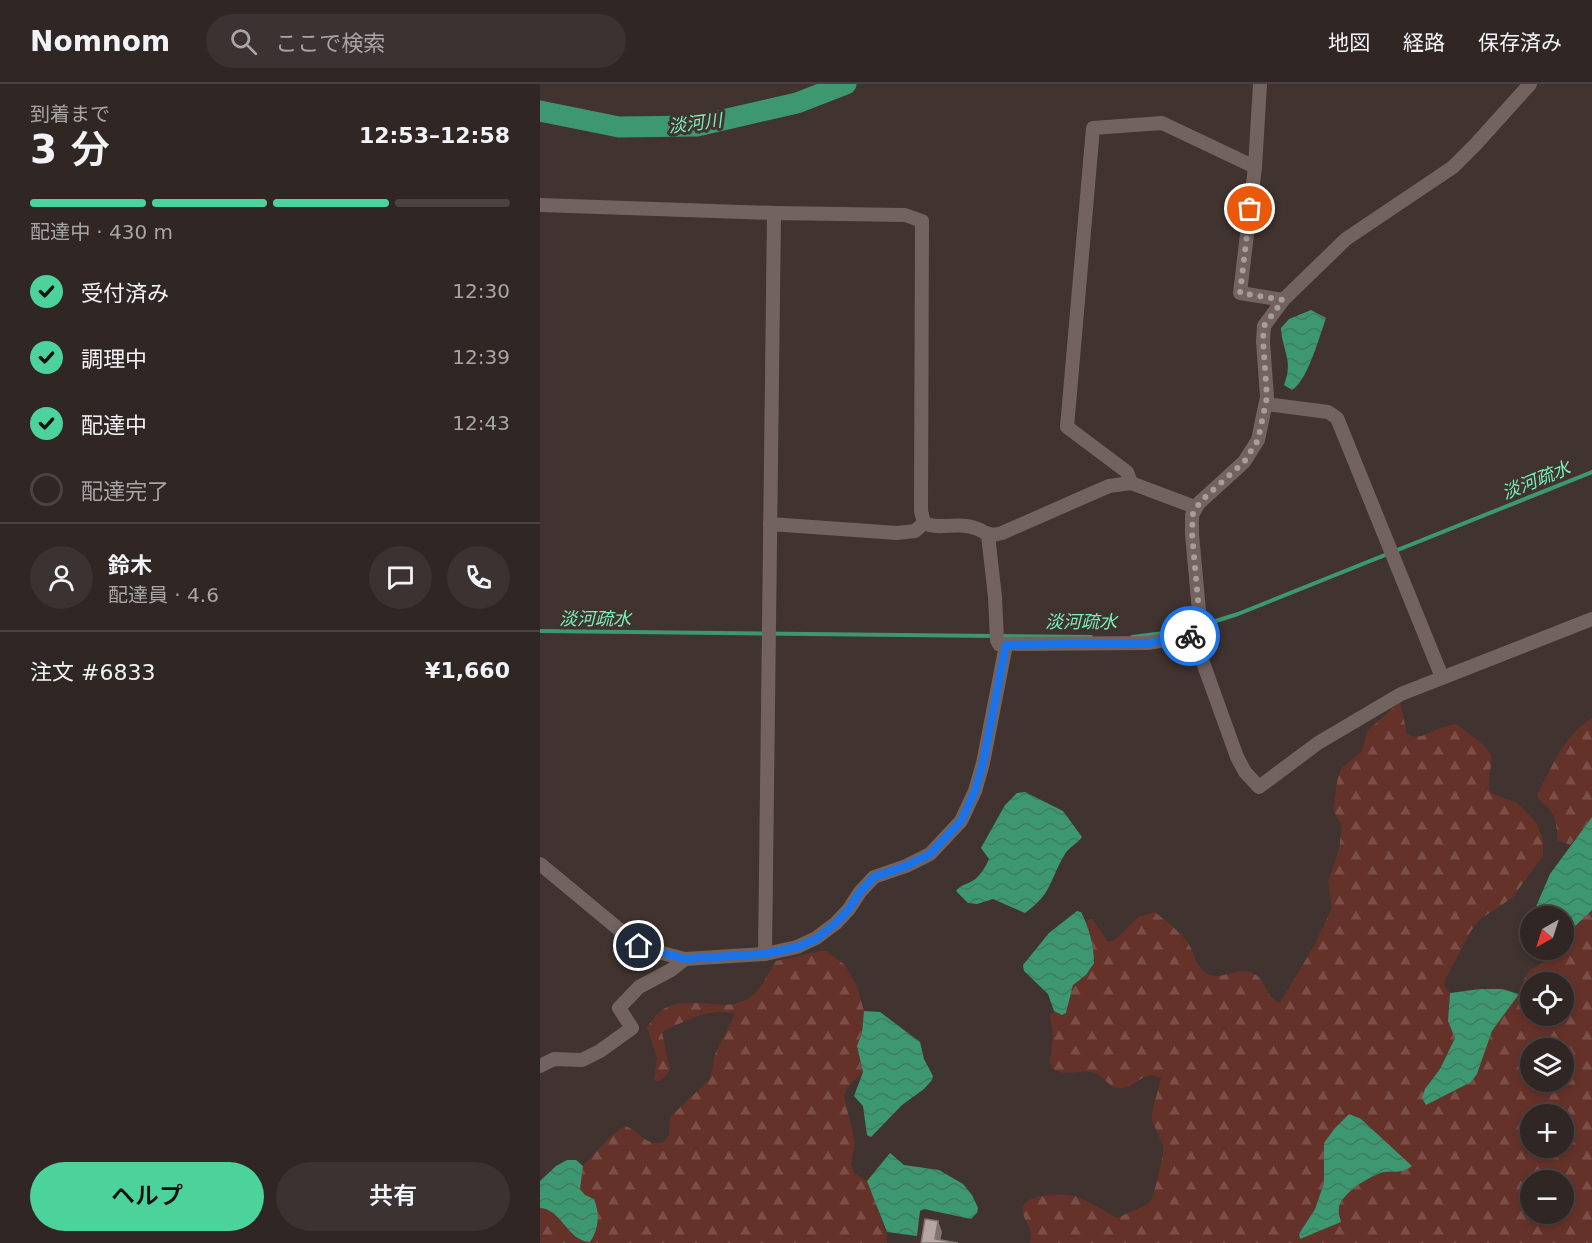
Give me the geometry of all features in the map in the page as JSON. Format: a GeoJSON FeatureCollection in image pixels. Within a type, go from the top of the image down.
{"type":"FeatureCollection","features":[{"type":"Feature","properties":{"kind":"street"},"geometry":{"type":"LineString","coordinates":[[1260,84],[1255,167],[1240,293],[1283,300]]}},
{"type":"Feature","properties":{"kind":"street"},"geometry":{"type":"LineString","coordinates":[[1530,84],[1453,166],[1346,239],[1283,300],[1264,326],[1266,404],[1258,440],[1244,462],[1195,507],[1192,515],[1201,657],[1228,735],[1242,766],[1259,788],[1318,743],[1401,694],[1592,620]]}},
{"type":"Feature","properties":{"kind":"street"},"geometry":{"type":"LineString","coordinates":[[1131,483],[1127,472],[1067,427],[1093,128],[1162,123],[1255,167]]}},
{"type":"Feature","properties":{"kind":"street"},"geometry":{"type":"LineString","coordinates":[[540,205],[905,215],[922,221],[921,511],[924,523]]}},
{"type":"Feature","properties":{"kind":"street"},"geometry":{"type":"LineString","coordinates":[[765,954],[774,213]]}},
{"type":"Feature","properties":{"kind":"street"},"geometry":{"type":"LineString","coordinates":[[1266,404],[1328,412],[1335,416],[1442,677]]}},
{"type":"Feature","properties":{"kind":"street"},"geometry":{"type":"LineString","coordinates":[[924,523],[935,526],[959,525],[993,535],[1109,486],[1131,483],[1195,507]]}},
{"type":"Feature","properties":{"kind":"street"},"geometry":{"type":"LineString","coordinates":[[770,524],[897,533],[915,531],[924,523]]}},
{"type":"Feature","properties":{"kind":"street"},"geometry":{"type":"LineString","coordinates":[[540,864],[639,946],[685,959],[765,954],[797,947],[816,939],[836,923],[874,877],[906,866],[930,854],[961,821],[975,791],[983,763],[1000,639],[990,545],[986,533]]}},
{"type":"Feature","properties":{"kind":"street"},"geometry":{"type":"LineString","coordinates":[[1000,639],[1148,643],[1199,628]]}},
{"type":"Feature","properties":{"kind":"street"},"geometry":{"type":"LineString","coordinates":[[540,1066],[554,1059],[582,1060],[600,1051],[624,1034],[632,1028],[619,1008],[639,987],[671,970],[685,959]]}},
{"type":"Feature","properties":{"kind":"green space"},"geometry":{"type":"Polygon","coordinates":[[[1400,702],[1407,734],[1412,736],[1420,736],[1456,724],[1476,738],[1489,752],[1491,756],[1489,788],[1491,793],[1517,803],[1535,821],[1543,838],[1543,856],[1512,898],[1479,920],[1445,980],[1444,985],[1450,993],[1448,1021],[1455,1037],[1440,1069],[1425,1089],[1471,1082],[1477,1074],[1492,1031],[1520,991],[1520,1026],[1574,1026],[1574,972],[1529,972],[1548,960],[1574,960],[1574,927],[1592,910],[1592,1243],[1030,1243],[1031,1232],[1023,1207],[1031,1199],[1046,1195],[1075,1196],[1117,1218],[1148,1204],[1153,1197],[1163,1154],[1163,1145],[1152,1121],[1152,1112],[1161,1078],[1144,1077],[1130,1086],[1118,1088],[1111,1086],[1095,1073],[1059,1072],[1054,1070],[1050,1062],[1053,1036],[1050,1016],[1054,1011],[1062,1015],[1066,1013],[1073,985],[1086,975],[1090,934],[1086,921],[1092,919],[1108,942],[1116,939],[1138,917],[1155,912],[1185,939],[1198,964],[1208,974],[1219,976],[1243,971],[1250,972],[1260,978],[1271,997],[1280,1003],[1314,946],[1332,908],[1328,882],[1339,850],[1342,825],[1333,810],[1338,776],[1342,768],[1362,751],[1367,731],[1400,702]],[[1411,1166],[1324,1183],[1315,1209],[1299,1234],[1300,1239],[1341,1222],[1339,1207],[1341,1202],[1357,1185],[1378,1174],[1402,1171],[1411,1166]]]}},
{"type":"Feature","properties":{"kind":"green space"},"geometry":{"type":"Polygon","coordinates":[[[1592,718],[1592,817],[1570,845],[1557,840],[1554,817],[1537,795],[1566,742],[1592,718]]]}},
{"type":"Feature","properties":{"kind":"green space"},"geometry":{"type":"Polygon","coordinates":[[[826,951],[845,965],[857,986],[864,1011],[862,1033],[857,1046],[863,1072],[847,1088],[844,1096],[855,1142],[851,1165],[855,1174],[867,1181],[874,1195],[884,1229],[887,1232],[887,1243],[540,1243],[540,1208],[554,1213],[570,1232],[585,1195],[579,1189],[583,1166],[611,1136],[625,1126],[647,1141],[664,1142],[669,1135],[670,1117],[710,1079],[715,1054],[735,1014],[716,1012],[707,1014],[662,1032],[670,1069],[659,1081],[654,1080],[657,1058],[647,1027],[658,1014],[672,1005],[684,1003],[731,1004],[742,1002],[759,989],[776,961],[826,951]]]}},
{"type":"Feature","properties":{"kind":"water"},"geometry":{"type":"Polygon","coordinates":[[[1311,310],[1326,318],[1308,368],[1298,385],[1292,390],[1284,385],[1288,362],[1281,328],[1289,319],[1311,310]]]}},
{"type":"Feature","properties":{"kind":"water"},"geometry":{"type":"Polygon","coordinates":[[[1025,792],[1063,811],[1082,837],[1065,854],[1050,886],[1041,899],[1025,913],[993,899],[977,904],[968,903],[956,891],[974,880],[983,871],[989,859],[981,848],[1005,805],[1017,793],[1025,792]]]}},
{"type":"Feature","properties":{"kind":"water"},"geometry":{"type":"Polygon","coordinates":[[[1592,817],[1592,910],[1574,927],[1574,906],[1536,906],[1550,874],[1592,817]]]}},
{"type":"Feature","properties":{"kind":"water"},"geometry":{"type":"Polygon","coordinates":[[[1077,911],[1081,912],[1089,930],[1094,963],[1086,975],[1073,985],[1066,1013],[1062,1015],[1054,1011],[1048,994],[1024,971],[1023,965],[1049,933],[1077,911]]]}},
{"type":"Feature","properties":{"kind":"water"},"geometry":{"type":"Polygon","coordinates":[[[1502,989],[1519,994],[1492,1031],[1477,1074],[1471,1082],[1426,1105],[1422,1098],[1425,1089],[1440,1069],[1455,1038],[1448,1021],[1450,993],[1502,989]]]}},
{"type":"Feature","properties":{"kind":"water"},"geometry":{"type":"Polygon","coordinates":[[[864,1011],[880,1012],[920,1042],[924,1059],[933,1076],[924,1089],[902,1105],[871,1137],[867,1135],[863,1106],[854,1096],[863,1072],[857,1046],[862,1033],[864,1011]]]}},
{"type":"Feature","properties":{"kind":"water"},"geometry":{"type":"Polygon","coordinates":[[[1349,1114],[1361,1119],[1412,1166],[1402,1171],[1384,1172],[1365,1181],[1345,1196],[1341,1202],[1339,1215],[1341,1222],[1300,1239],[1299,1234],[1315,1209],[1324,1183],[1324,1143],[1349,1114]]]}},
{"type":"Feature","properties":{"kind":"water"},"geometry":{"type":"Polygon","coordinates":[[[890,1153],[904,1165],[939,1170],[963,1184],[972,1195],[978,1208],[977,1213],[971,1219],[924,1209],[920,1211],[917,1236],[887,1232],[867,1181],[890,1153]]]}},
{"type":"Feature","properties":{"kind":"water"},"geometry":{"type":"Polygon","coordinates":[[[567,1160],[576,1160],[583,1166],[580,1189],[585,1195],[594,1199],[596,1205],[597,1227],[590,1242],[576,1236],[554,1214],[540,1208],[540,1181],[556,1166],[567,1160]]]}},
{"type":"Feature","properties":{"kind":"building"},"geometry":{"type":"Polygon","coordinates":[[[925,1219],[938,1221],[935,1239],[958,1243],[921,1243],[925,1219]]]}},
{"type":"Feature","properties":{"kind":"waterway","name":"淡河川"},"geometry":{"type":"LineString","coordinates":[[540,111],[619,127],[697,126],[797,103],[846,84]]}},
{"type":"Feature","properties":{"kind":"waterway","name":"淡河疏水"},"geometry":{"type":"LineString","coordinates":[[1203,625],[1238,614],[1592,472]]}},
{"type":"Feature","properties":{"kind":"waterway","name":"淡河疏水"},"geometry":{"type":"LineString","coordinates":[[1132,637],[1172,632],[1195,626]]}},
{"type":"Feature","properties":{"kind":"waterway","name":"淡河疏水"},"geometry":{"type":"LineString","coordinates":[[540,631],[1091,637]]}},
{"type":"Feature","properties":{"kind":"way so far"},"geometry":{"type":"LineString","coordinates":[[1190,636],[1199,634],[1200,622],[1192,534],[1193,512],[1202,500],[1244,462],[1258,440],[1267,397],[1264,326],[1283,300],[1240,293],[1250,209]]}},
{"type":"Feature","properties":{"kind":"route"},"geometry":{"type":"LineString","coordinates":[[639,946],[685,959],[765,954],[797,947],[816,939],[836,923],[874,877],[906,866],[930,854],[949,836],[969,808],[983,763],[1006,645],[1148,643],[1190,636]]}}]}
